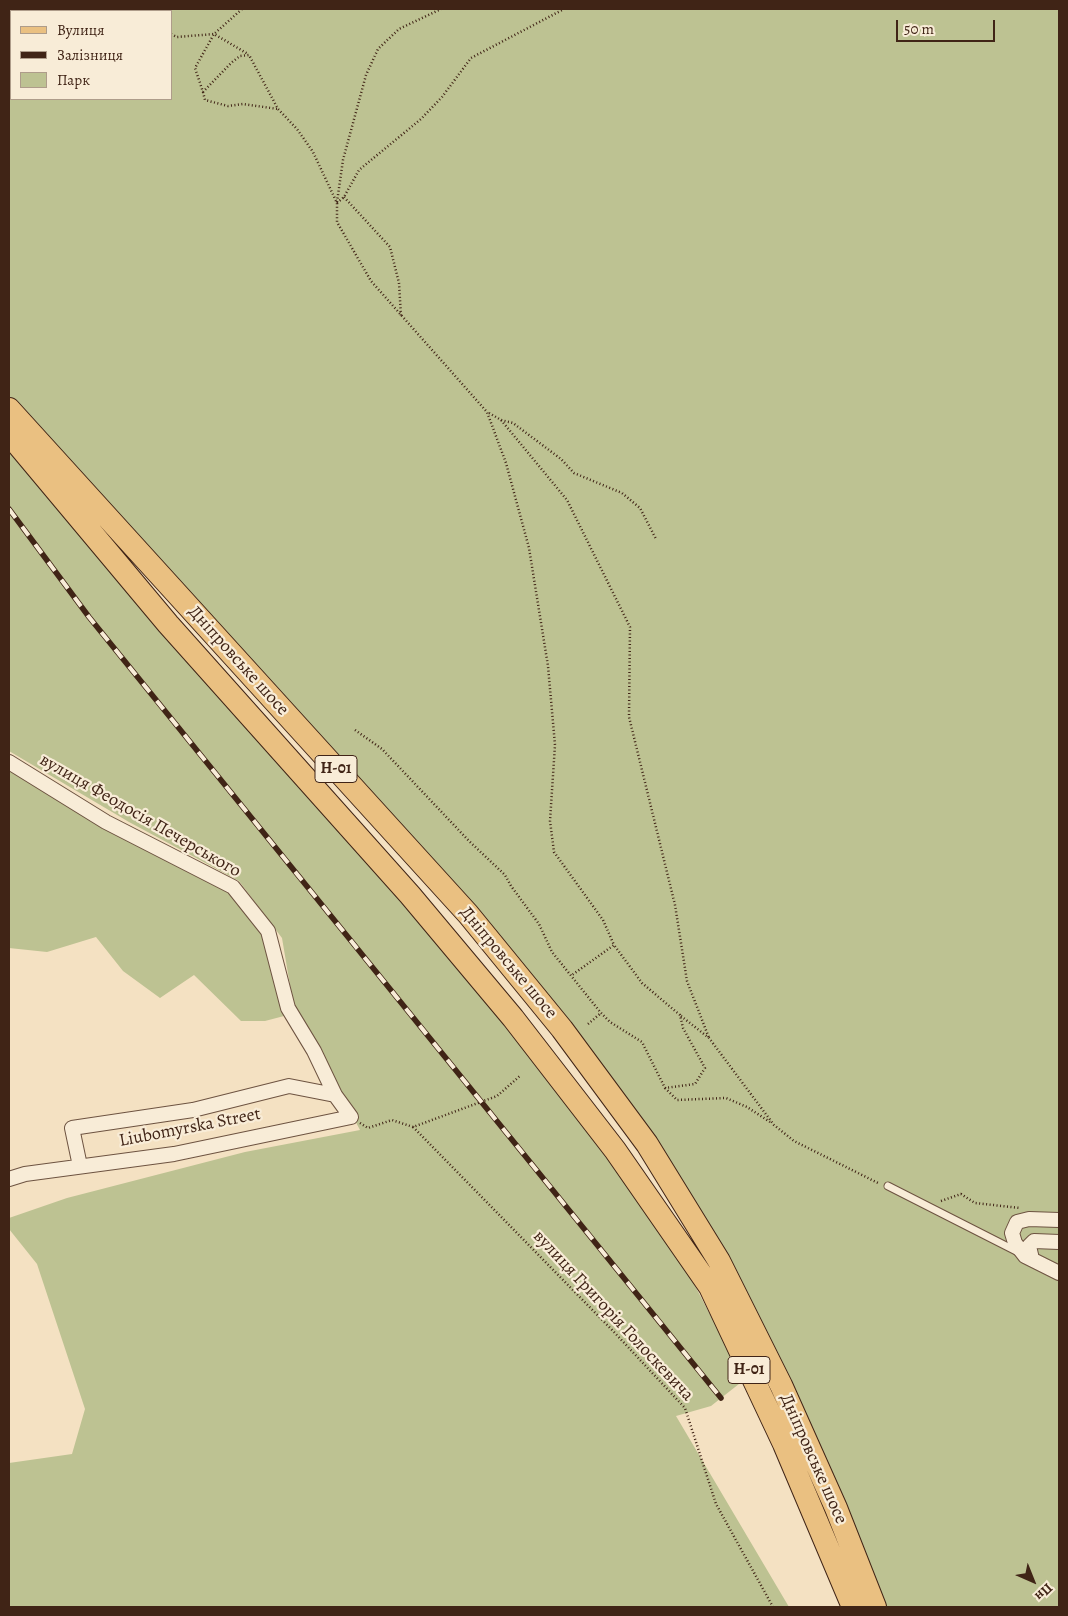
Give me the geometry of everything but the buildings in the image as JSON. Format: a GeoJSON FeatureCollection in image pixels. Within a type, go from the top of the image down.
{"type":"FeatureCollection","features":[{"type":"Feature","properties":{"kind":"main road","name":"Дніпровське шосе"},"geometry":{"type":"LineString","coordinates":[[9,409],[468,914],[562,1028],[647,1144],[719,1261],[781,1385],[836,1508],[875,1607]]}},
{"type":"Feature","properties":{"kind":"main road","name":"Дніпровське шосе"},"geometry":{"type":"LineString","coordinates":[[9,434],[168,624],[410,895],[513,1018],[615,1150],[710,1287],[784,1444],[853,1607]]}},
{"type":"Feature","properties":{"kind":"street","name":"вулиця Феодосія Печерського"},"geometry":{"type":"LineString","coordinates":[[9,762],[106,822],[233,887],[268,931],[288,1008],[314,1051],[336,1095]]}},
{"type":"Feature","properties":{"kind":"street"},"geometry":{"type":"LineString","coordinates":[[80,1166],[72,1128],[193,1110],[289,1086],[336,1095],[351,1117]]}},
{"type":"Feature","properties":{"kind":"street","name":"Liubomyrska Street"},"geometry":{"type":"LineString","coordinates":[[9,1180],[25,1174],[174,1154],[351,1117]]}},
{"type":"Feature","properties":{"kind":"street"},"geometry":{"type":"LineString","coordinates":[[1059,1220],[1029,1219],[1016,1222],[1012,1233],[1015,1244],[1028,1258],[1059,1273]]}},
{"type":"Feature","properties":{"kind":"street"},"geometry":{"type":"LineString","coordinates":[[1028,1258],[1029,1246],[1034,1241],[1059,1242]]}},
{"type":"Feature","properties":{"kind":"lane"},"geometry":{"type":"LineString","coordinates":[[888,1186],[1028,1258]]}},
{"type":"Feature","properties":{"kind":"path"},"geometry":{"type":"LineString","coordinates":[[242,9],[214,34],[195,68],[205,100],[228,106],[243,104],[278,109]]}},
{"type":"Feature","properties":{"kind":"path"},"geometry":{"type":"LineString","coordinates":[[441,9],[399,29],[378,49],[366,75],[345,151],[337,204],[337,222],[371,282],[487,412],[501,420],[513,423],[561,459],[574,473],[622,493],[640,508],[656,539]]}},
{"type":"Feature","properties":{"kind":"path"},"geometry":{"type":"LineString","coordinates":[[337,204],[344,197],[359,170],[421,119],[442,97],[471,58],[564,9]]}},
{"type":"Feature","properties":{"kind":"path"},"geometry":{"type":"LineString","coordinates":[[172,34],[177,36],[214,34],[249,55],[278,109],[297,129],[313,152],[337,204]]}},
{"type":"Feature","properties":{"kind":"path"},"geometry":{"type":"LineString","coordinates":[[203,92],[231,63],[240,56],[249,55]]}},
{"type":"Feature","properties":{"kind":"path"},"geometry":{"type":"LineString","coordinates":[[344,197],[390,247],[399,283],[401,317]]}},
{"type":"Feature","properties":{"kind":"path"},"geometry":{"type":"LineString","coordinates":[[487,412],[506,463],[529,548],[548,666],[555,745],[550,821],[554,852],[603,920],[614,945],[642,983],[709,1038],[774,1124]]}},
{"type":"Feature","properties":{"kind":"path"},"geometry":{"type":"LineString","coordinates":[[501,420],[567,500],[630,627],[629,717],[675,905],[687,981],[709,1038]]}},
{"type":"Feature","properties":{"kind":"path"},"geometry":{"type":"LineString","coordinates":[[355,730],[382,749],[505,875],[539,924],[552,952],[572,974],[601,1013],[610,1022],[642,1042],[665,1088],[677,1100],[726,1098],[747,1107],[774,1124],[794,1141],[872,1182],[888,1186]]}},
{"type":"Feature","properties":{"kind":"path"},"geometry":{"type":"LineString","coordinates":[[572,974],[614,945]]}},
{"type":"Feature","properties":{"kind":"path"},"geometry":{"type":"LineString","coordinates":[[588,1024],[601,1013]]}},
{"type":"Feature","properties":{"kind":"path"},"geometry":{"type":"LineString","coordinates":[[665,1088],[694,1084],[705,1068],[683,1028],[680,1015]]}},
{"type":"Feature","properties":{"kind":"path"},"geometry":{"type":"LineString","coordinates":[[351,1117],[368,1128],[392,1120],[413,1128],[497,1096],[521,1075]]}},
{"type":"Feature","properties":{"kind":"path","name":"вулиця Григорія Голоскевича"},"geometry":{"type":"LineString","coordinates":[[413,1128],[614,1332],[685,1408],[716,1504],[773,1607]]}},
{"type":"Feature","properties":{"kind":"path"},"geometry":{"type":"LineString","coordinates":[[927,1207],[961,1194],[975,1203],[1019,1206],[1029,1219]]}},
{"type":"Feature","properties":{"kind":"green space"},"geometry":{"type":"Polygon","coordinates":[[[9,9],[1059,9],[1059,1607],[875,1607],[719,1261],[562,1029],[9,408],[9,9]]]}},
{"type":"Feature","properties":{"kind":"green space"},"geometry":{"type":"Polygon","coordinates":[[[9,452],[229,708],[423,923],[608,1152],[691,1278],[744,1380],[711,1406],[676,1416],[789,1607],[9,1607],[9,1463],[72,1454],[85,1409],[37,1264],[9,1229],[9,1218],[67,1198],[245,1152],[360,1130],[293,1003],[282,938],[239,881],[129,822],[9,751],[9,452]]]}},
{"type":"Feature","properties":{"kind":"green space"},"geometry":{"type":"Polygon","coordinates":[[[9,768],[228,890],[262,933],[284,1016],[265,1021],[241,1021],[194,975],[160,998],[123,971],[96,937],[47,952],[9,948],[9,768]]]}},
{"type":"Feature","properties":{"kind":"railway"},"geometry":{"type":"LineString","coordinates":[[9,509],[89,617],[721,1398]]}}]}
